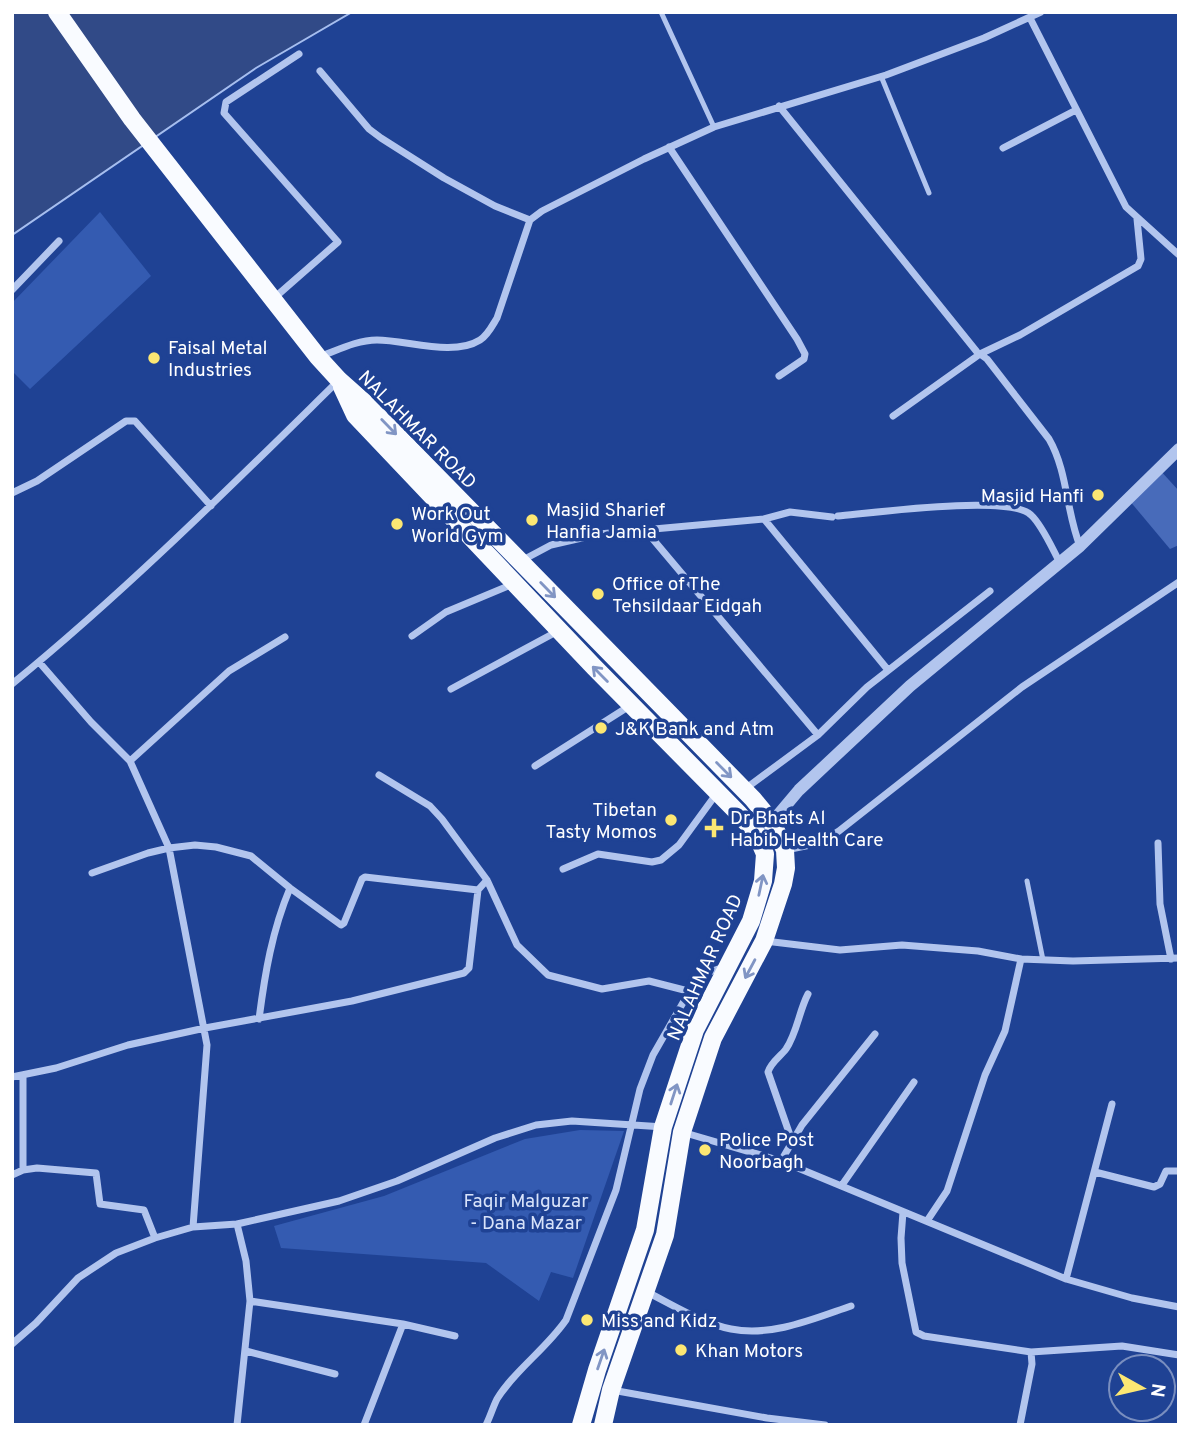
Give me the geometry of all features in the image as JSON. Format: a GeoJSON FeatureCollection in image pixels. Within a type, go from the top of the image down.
{"type":"FeatureCollection","features":[{"type":"Feature","properties":{"kind":"main road"},"geometry":{"type":"LineString","coordinates":[[57,12],[132,119],[272,299],[339,380]]}},
{"type":"Feature","properties":{"kind":"main road","name":"NALAHMAR ROAD"},"geometry":{"type":"LineString","coordinates":[[339,380],[366,404],[744,790],[772,822],[785,850],[783,884],[764,941],[713,1038],[682,1132],[665,1235],[611,1390],[603,1425]]}},
{"type":"Feature","properties":{"kind":"main road","name":"NALAHMAR ROAD"},"geometry":{"type":"LineString","coordinates":[[339,380],[355,415],[559,631],[718,792],[756,833],[765,854],[763,881],[751,921],[695,1030],[663,1127],[645,1230],[581,1425]]}},
{"type":"Feature","properties":{"kind":"street"},"geometry":{"type":"LineString","coordinates":[[1017,12],[1021,22]]}},
{"type":"Feature","properties":{"kind":"street"},"geometry":{"type":"LineString","coordinates":[[318,357],[366,341],[391,341],[438,348],[479,340],[488,333],[497,318],[530,220],[542,211],[713,127],[881,76],[984,38],[1041,12]]}},
{"type":"Feature","properties":{"kind":"street"},"geometry":{"type":"LineString","coordinates":[[1030,18],[1126,207],[1179,255]]}},
{"type":"Feature","properties":{"kind":"street"},"geometry":{"type":"LineString","coordinates":[[272,299],[338,242],[224,113],[226,102],[299,54]]}},
{"type":"Feature","properties":{"kind":"street"},"geometry":{"type":"LineString","coordinates":[[320,71],[369,129],[381,138],[444,178],[495,206],[530,220]]}},
{"type":"Feature","properties":{"kind":"street"},"geometry":{"type":"LineString","coordinates":[[779,106],[980,354],[987,359],[1056,451],[1071,509],[1072,525],[1080,546]]}},
{"type":"Feature","properties":{"kind":"street"},"geometry":{"type":"LineString","coordinates":[[1003,148],[1076,110]]}},
{"type":"Feature","properties":{"kind":"street"},"geometry":{"type":"LineString","coordinates":[[669,147],[805,354],[804,359],[779,376]]}},
{"type":"Feature","properties":{"kind":"street"},"geometry":{"type":"LineString","coordinates":[[893,416],[980,354],[1020,335],[1138,265],[1140,259],[1137,219]]}},
{"type":"Feature","properties":{"kind":"street"},"geometry":{"type":"LineString","coordinates":[[12,290],[59,241]]}},
{"type":"Feature","properties":{"kind":"street"},"geometry":{"type":"LineString","coordinates":[[12,684],[211,506],[339,380]]}},
{"type":"Feature","properties":{"kind":"street"},"geometry":{"type":"LineString","coordinates":[[12,493],[37,481],[126,421],[135,421],[211,506]]}},
{"type":"Feature","properties":{"kind":"street"},"geometry":{"type":"LineString","coordinates":[[756,833],[772,822],[799,790],[910,686],[1080,546],[1179,449]]}},
{"type":"Feature","properties":{"kind":"street"},"geometry":{"type":"LineString","coordinates":[[520,561],[551,545],[599,534],[764,519],[790,512],[835,517],[977,504],[1021,510],[1031,514],[1059,561]]}},
{"type":"Feature","properties":{"kind":"street"},"geometry":{"type":"LineString","coordinates":[[764,519],[888,670]]}},
{"type":"Feature","properties":{"kind":"street"},"geometry":{"type":"LineString","coordinates":[[646,531],[818,735]]}},
{"type":"Feature","properties":{"kind":"street"},"geometry":{"type":"LineString","coordinates":[[412,636],[446,612],[514,583]]}},
{"type":"Feature","properties":{"kind":"street"},"geometry":{"type":"LineString","coordinates":[[785,850],[820,843],[839,831],[1022,687],[1179,583]]}},
{"type":"Feature","properties":{"kind":"street"},"geometry":{"type":"LineString","coordinates":[[744,790],[818,735],[867,687],[990,591]]}},
{"type":"Feature","properties":{"kind":"street"},"geometry":{"type":"LineString","coordinates":[[451,689],[559,631]]}},
{"type":"Feature","properties":{"kind":"street"},"geometry":{"type":"LineString","coordinates":[[130,761],[229,671],[285,637]]}},
{"type":"Feature","properties":{"kind":"street"},"geometry":{"type":"LineString","coordinates":[[39,662],[91,722],[130,761],[169,848],[205,1028],[207,1064],[193,1227]]}},
{"type":"Feature","properties":{"kind":"street"},"geometry":{"type":"LineString","coordinates":[[535,766],[631,705]]}},
{"type":"Feature","properties":{"kind":"street"},"geometry":{"type":"LineString","coordinates":[[379,775],[430,806],[487,880],[517,945],[548,975],[602,989],[649,981],[688,991]]}},
{"type":"Feature","properties":{"kind":"street"},"geometry":{"type":"LineString","coordinates":[[562,869],[598,854],[652,862],[661,860],[679,845],[718,792]]}},
{"type":"Feature","properties":{"kind":"street"},"geometry":{"type":"LineString","coordinates":[[764,941],[840,950],[902,945],[1043,960],[1175,959],[1160,904],[1158,843]]}},
{"type":"Feature","properties":{"kind":"street"},"geometry":{"type":"LineString","coordinates":[[92,873],[169,848],[195,845],[245,854],[341,925],[362,878],[365,877],[478,891]]}},
{"type":"Feature","properties":{"kind":"street"},"geometry":{"type":"LineString","coordinates":[[12,1077],[56,1068],[128,1045],[375,996],[464,973],[470,964],[478,891],[487,880]]}},
{"type":"Feature","properties":{"kind":"street"},"geometry":{"type":"LineString","coordinates":[[259,1019],[270,943],[290,888]]}},
{"type":"Feature","properties":{"kind":"street"},"geometry":{"type":"LineString","coordinates":[[927,1221],[947,1191],[985,1075],[1006,1031],[1021,959]]}},
{"type":"Feature","properties":{"kind":"street"},"geometry":{"type":"LineString","coordinates":[[486,1425],[497,1400],[511,1381],[553,1339],[566,1320],[616,1190],[640,1089],[653,1055],[696,980],[704,974],[728,966]]}},
{"type":"Feature","properties":{"kind":"street"},"geometry":{"type":"LineString","coordinates":[[792,1141],[768,1072],[770,1065],[792,1037],[808,994]]}},
{"type":"Feature","properties":{"kind":"street"},"geometry":{"type":"LineString","coordinates":[[781,1161],[819,1102],[875,1034]]}},
{"type":"Feature","properties":{"kind":"street"},"geometry":{"type":"LineString","coordinates":[[23,1075],[23,1170]]}},
{"type":"Feature","properties":{"kind":"street"},"geometry":{"type":"LineString","coordinates":[[842,1185],[914,1082]]}},
{"type":"Feature","properties":{"kind":"street"},"geometry":{"type":"LineString","coordinates":[[1066,1279],[1112,1104]]}},
{"type":"Feature","properties":{"kind":"street"},"geometry":{"type":"LineString","coordinates":[[12,1344],[36,1323],[78,1278],[116,1252],[193,1227],[237,1224],[339,1201],[397,1181],[495,1138],[536,1125],[572,1121],[663,1127],[781,1161],[1066,1279],[1132,1298],[1179,1307]]}},
{"type":"Feature","properties":{"kind":"street"},"geometry":{"type":"LineString","coordinates":[[12,1175],[37,1168],[96,1173],[100,1203],[144,1210],[155,1238]]}},
{"type":"Feature","properties":{"kind":"street"},"geometry":{"type":"LineString","coordinates":[[1095,1172],[1154,1187],[1160,1184],[1166,1171],[1179,1171]]}},
{"type":"Feature","properties":{"kind":"street"},"geometry":{"type":"LineString","coordinates":[[903,1212],[902,1263],[916,1332],[924,1336],[1031,1352],[1122,1346],[1179,1355]]}},
{"type":"Feature","properties":{"kind":"street"},"geometry":{"type":"LineString","coordinates":[[237,1224],[246,1261],[250,1301],[237,1425]]}},
{"type":"Feature","properties":{"kind":"street"},"geometry":{"type":"LineString","coordinates":[[646,1292],[700,1318],[731,1329],[764,1331],[794,1326],[851,1306]]}},
{"type":"Feature","properties":{"kind":"street"},"geometry":{"type":"LineString","coordinates":[[250,1301],[403,1324],[455,1336]]}},
{"type":"Feature","properties":{"kind":"street"},"geometry":{"type":"LineString","coordinates":[[364,1425],[403,1324]]}},
{"type":"Feature","properties":{"kind":"street"},"geometry":{"type":"LineString","coordinates":[[246,1351],[335,1374]]}},
{"type":"Feature","properties":{"kind":"street"},"geometry":{"type":"LineString","coordinates":[[1020,1425],[1032,1364],[1031,1352]]}},
{"type":"Feature","properties":{"kind":"street"},"geometry":{"type":"LineString","coordinates":[[611,1390],[766,1418],[825,1425]]}},
{"type":"Feature","properties":{"kind":"lane"},"geometry":{"type":"LineString","coordinates":[[662,12],[713,127]]}},
{"type":"Feature","properties":{"kind":"lane"},"geometry":{"type":"LineString","coordinates":[[881,76],[929,193]]}},
{"type":"Feature","properties":{"kind":"lane"},"geometry":{"type":"LineString","coordinates":[[1027,881],[1043,960]]}},
{"type":"Feature","properties":{"kind":"green space"},"geometry":{"type":"Polygon","coordinates":[[[100,212],[151,276],[30,389],[12,371],[12,303],[100,212]]]}},
{"type":"Feature","properties":{"kind":"green space","name":"Faqir Malguzar - Dana Mazar"},"geometry":{"type":"Polygon","coordinates":[[[580,1130],[624,1131],[573,1278],[551,1272],[539,1301],[486,1263],[281,1248],[274,1226],[384,1196],[525,1139],[580,1130]]]}},
{"type":"Feature","properties":{"kind":"shaded area"},"geometry":{"type":"Polygon","coordinates":[[[12,12],[352,12],[256,68],[12,235],[12,12]]]}},
{"type":"Feature","properties":{"kind":"building"},"geometry":{"type":"Polygon","coordinates":[[[1159,469],[1179,491],[1179,545],[1170,549],[1129,500],[1159,469]]]}},
{"type":"Feature","properties":{"kind":"place","name":"Faisal Metal Industries"},"geometry":{"type":"Point","coordinates":[154,358]}},
{"type":"Feature","properties":{"kind":"place","name":"Masjid Hanfi"},"geometry":{"type":"Point","coordinates":[1098,495]}},
{"type":"Feature","properties":{"kind":"place","name":"Masjid Sharief Hanfia Jamia"},"geometry":{"type":"Point","coordinates":[532,520]}},
{"type":"Feature","properties":{"kind":"place","name":"Work Out World Gym"},"geometry":{"type":"Point","coordinates":[397,524]}},
{"type":"Feature","properties":{"kind":"place","name":"Office of The Tehsildaar Eidgah"},"geometry":{"type":"Point","coordinates":[598,594]}},
{"type":"Feature","properties":{"kind":"place","name":"J&K Bank and Atm"},"geometry":{"type":"Point","coordinates":[601,728]}},
{"type":"Feature","properties":{"kind":"place","name":"Tibetan Tasty Momos"},"geometry":{"type":"Point","coordinates":[671,820]}},
{"type":"Feature","properties":{"kind":"place","name":"Dr Bhats Al Habib Health Care"},"geometry":{"type":"Point","coordinates":[714,828]}},
{"type":"Feature","properties":{"kind":"place","name":"Police Post Noorbagh"},"geometry":{"type":"Point","coordinates":[705,1150]}},
{"type":"Feature","properties":{"kind":"place","name":"Miss and Kidz"},"geometry":{"type":"Point","coordinates":[587,1320]}},
{"type":"Feature","properties":{"kind":"place","name":"Khan Motors"},"geometry":{"type":"Point","coordinates":[681,1350]}}]}
